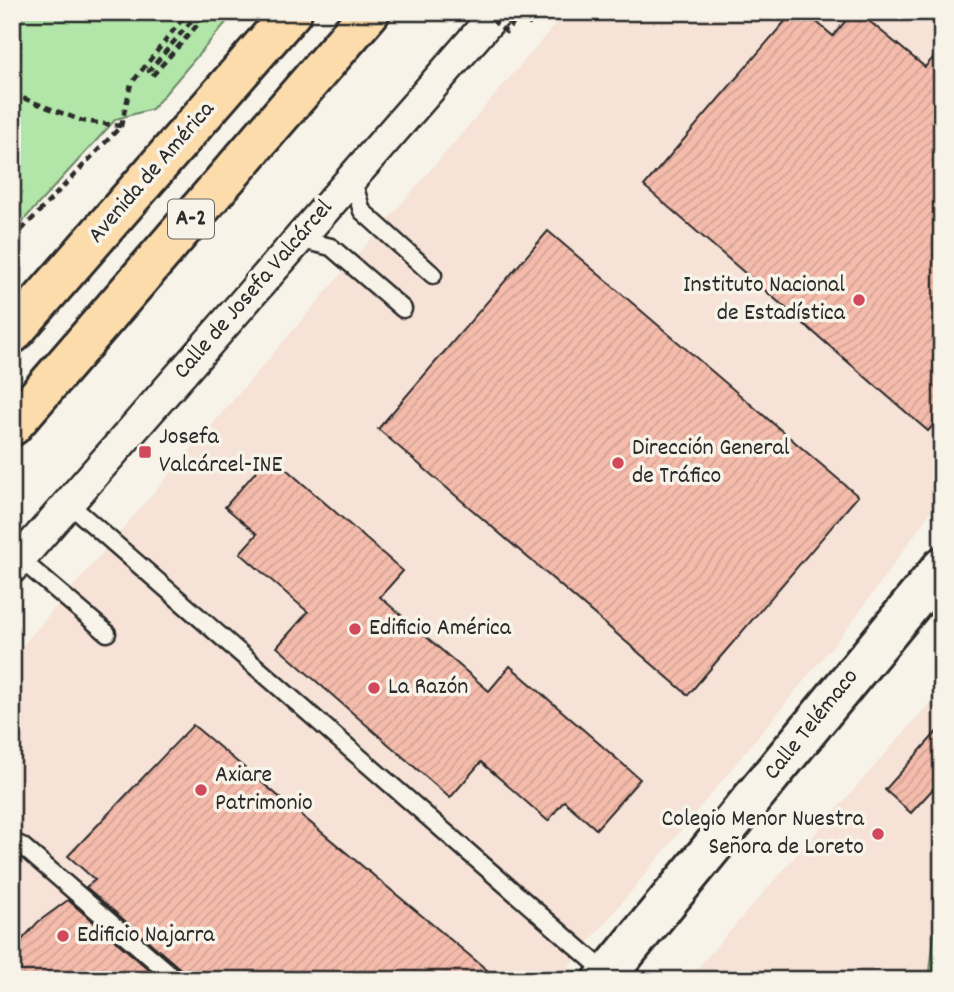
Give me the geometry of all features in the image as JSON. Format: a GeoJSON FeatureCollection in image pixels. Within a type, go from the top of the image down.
{"type":"FeatureCollection","features":[{"type":"Feature","properties":{"kind":"highway","name":"Avenida de América"},"geometry":{"type":"LineString","coordinates":[[12,334],[292,12]]}},
{"type":"Feature","properties":{"kind":"highway","name":"A-2"},"geometry":{"type":"LineString","coordinates":[[12,426],[370,12]]}},
{"type":"Feature","properties":{"kind":"street","name":"Calle de Josefa Valcárcel"},"geometry":{"type":"LineString","coordinates":[[16,564],[497,12]]}},
{"type":"Feature","properties":{"kind":"street","name":"Calle Telémaco"},"geometry":{"type":"LineString","coordinates":[[605,977],[942,567]]}},
{"type":"Feature","properties":{"kind":"lane"},"geometry":{"type":"LineString","coordinates":[[352,178],[362,211],[433,275]]}},
{"type":"Feature","properties":{"kind":"lane"},"geometry":{"type":"LineString","coordinates":[[298,239],[331,247],[403,309]]}},
{"type":"Feature","properties":{"kind":"lane"},"geometry":{"type":"LineString","coordinates":[[68,503],[605,977]]}},
{"type":"Feature","properties":{"kind":"lane"},"geometry":{"type":"LineString","coordinates":[[16,564],[107,633]]}},
{"type":"Feature","properties":{"kind":"lane"},"geometry":{"type":"LineString","coordinates":[[12,842],[22,846],[177,980]]}},
{"type":"Feature","properties":{"kind":"path"},"geometry":{"type":"LineString","coordinates":[[20,12],[15,95],[83,121],[121,126]]}},
{"type":"Feature","properties":{"kind":"path"},"geometry":{"type":"LineString","coordinates":[[12,237],[121,126],[131,85],[188,12]]}},
{"type":"Feature","properties":{"kind":"path"},"geometry":{"type":"LineString","coordinates":[[199,12],[149,71],[152,76],[209,12]]}},
{"type":"Feature","properties":{"kind":"path"},"geometry":{"type":"LineString","coordinates":[[483,12],[506,32],[523,12]]}},
{"type":"Feature","properties":{"kind":"shaded area"},"geometry":{"type":"Polygon","coordinates":[[[566,12],[942,12],[942,496],[853,621],[558,980],[12,980],[12,658],[566,12]]]}},
{"type":"Feature","properties":{"kind":"shaded area","name":"Colegio Menor Nuestra Señora de Loreto"},"geometry":{"type":"Polygon","coordinates":[[[942,689],[942,980],[687,980],[942,689]]]}},
{"type":"Feature","properties":{"kind":"green space"},"geometry":{"type":"Polygon","coordinates":[[[12,12],[235,12],[152,109],[116,119],[20,224],[12,221],[12,12]]]}},
{"type":"Feature","properties":{"kind":"green space"},"geometry":{"type":"Polygon","coordinates":[[[942,909],[942,980],[929,980],[934,936],[942,909]]]}},
{"type":"Feature","properties":{"kind":"building","name":"Instituto Nacional de Estadística"},"geometry":{"type":"Polygon","coordinates":[[[793,12],[805,12],[833,36],[853,12],[858,12],[925,67],[942,48],[942,415],[928,431],[644,186],[793,12]]]}},
{"type":"Feature","properties":{"kind":"building","name":"Dirección General de Tráfico"},"geometry":{"type":"Polygon","coordinates":[[[548,231],[858,496],[688,695],[378,429],[548,231]]]}},
{"type":"Feature","properties":{"kind":"building","name":"Edificio América"},"geometry":{"type":"Polygon","coordinates":[[[270,455],[403,571],[380,597],[489,691],[510,666],[640,779],[596,829],[564,801],[548,821],[481,762],[450,798],[277,647],[308,612],[240,553],[257,534],[225,507],[270,455]]]}},
{"type":"Feature","properties":{"kind":"building","name":"Axiare Patrimonio"},"geometry":{"type":"Polygon","coordinates":[[[193,725],[499,980],[187,980],[184,972],[86,887],[95,880],[68,856],[193,725]]]}},
{"type":"Feature","properties":{"kind":"building"},"geometry":{"type":"Polygon","coordinates":[[[942,726],[942,779],[911,813],[885,790],[942,726]]]}},
{"type":"Feature","properties":{"kind":"building","name":"Edificio Najarra"},"geometry":{"type":"Polygon","coordinates":[[[68,900],[161,980],[12,980],[12,951],[38,922],[68,900]]]}},
{"type":"Feature","properties":{"kind":"place","name":"Instituto Nacional de Estadística"},"geometry":{"type":"Point","coordinates":[859,300]}},
{"type":"Feature","properties":{"kind":"place","name":"Josefa Valcárcel-INE"},"geometry":{"type":"Point","coordinates":[145,452]}},
{"type":"Feature","properties":{"kind":"place","name":"Dirección General de Tráfico"},"geometry":{"type":"Point","coordinates":[618,463]}},
{"type":"Feature","properties":{"kind":"place","name":"Edificio América"},"geometry":{"type":"Point","coordinates":[355,629]}},
{"type":"Feature","properties":{"kind":"place","name":"La Razón"},"geometry":{"type":"Point","coordinates":[374,688]}},
{"type":"Feature","properties":{"kind":"place","name":"Axiare Patrimonio"},"geometry":{"type":"Point","coordinates":[201,790]}},
{"type":"Feature","properties":{"kind":"place","name":"Colegio Menor Nuestra Señora de Loreto"},"geometry":{"type":"Point","coordinates":[878,834]}},
{"type":"Feature","properties":{"kind":"place","name":"Edificio Najarra"},"geometry":{"type":"Point","coordinates":[63,936]}}]}
